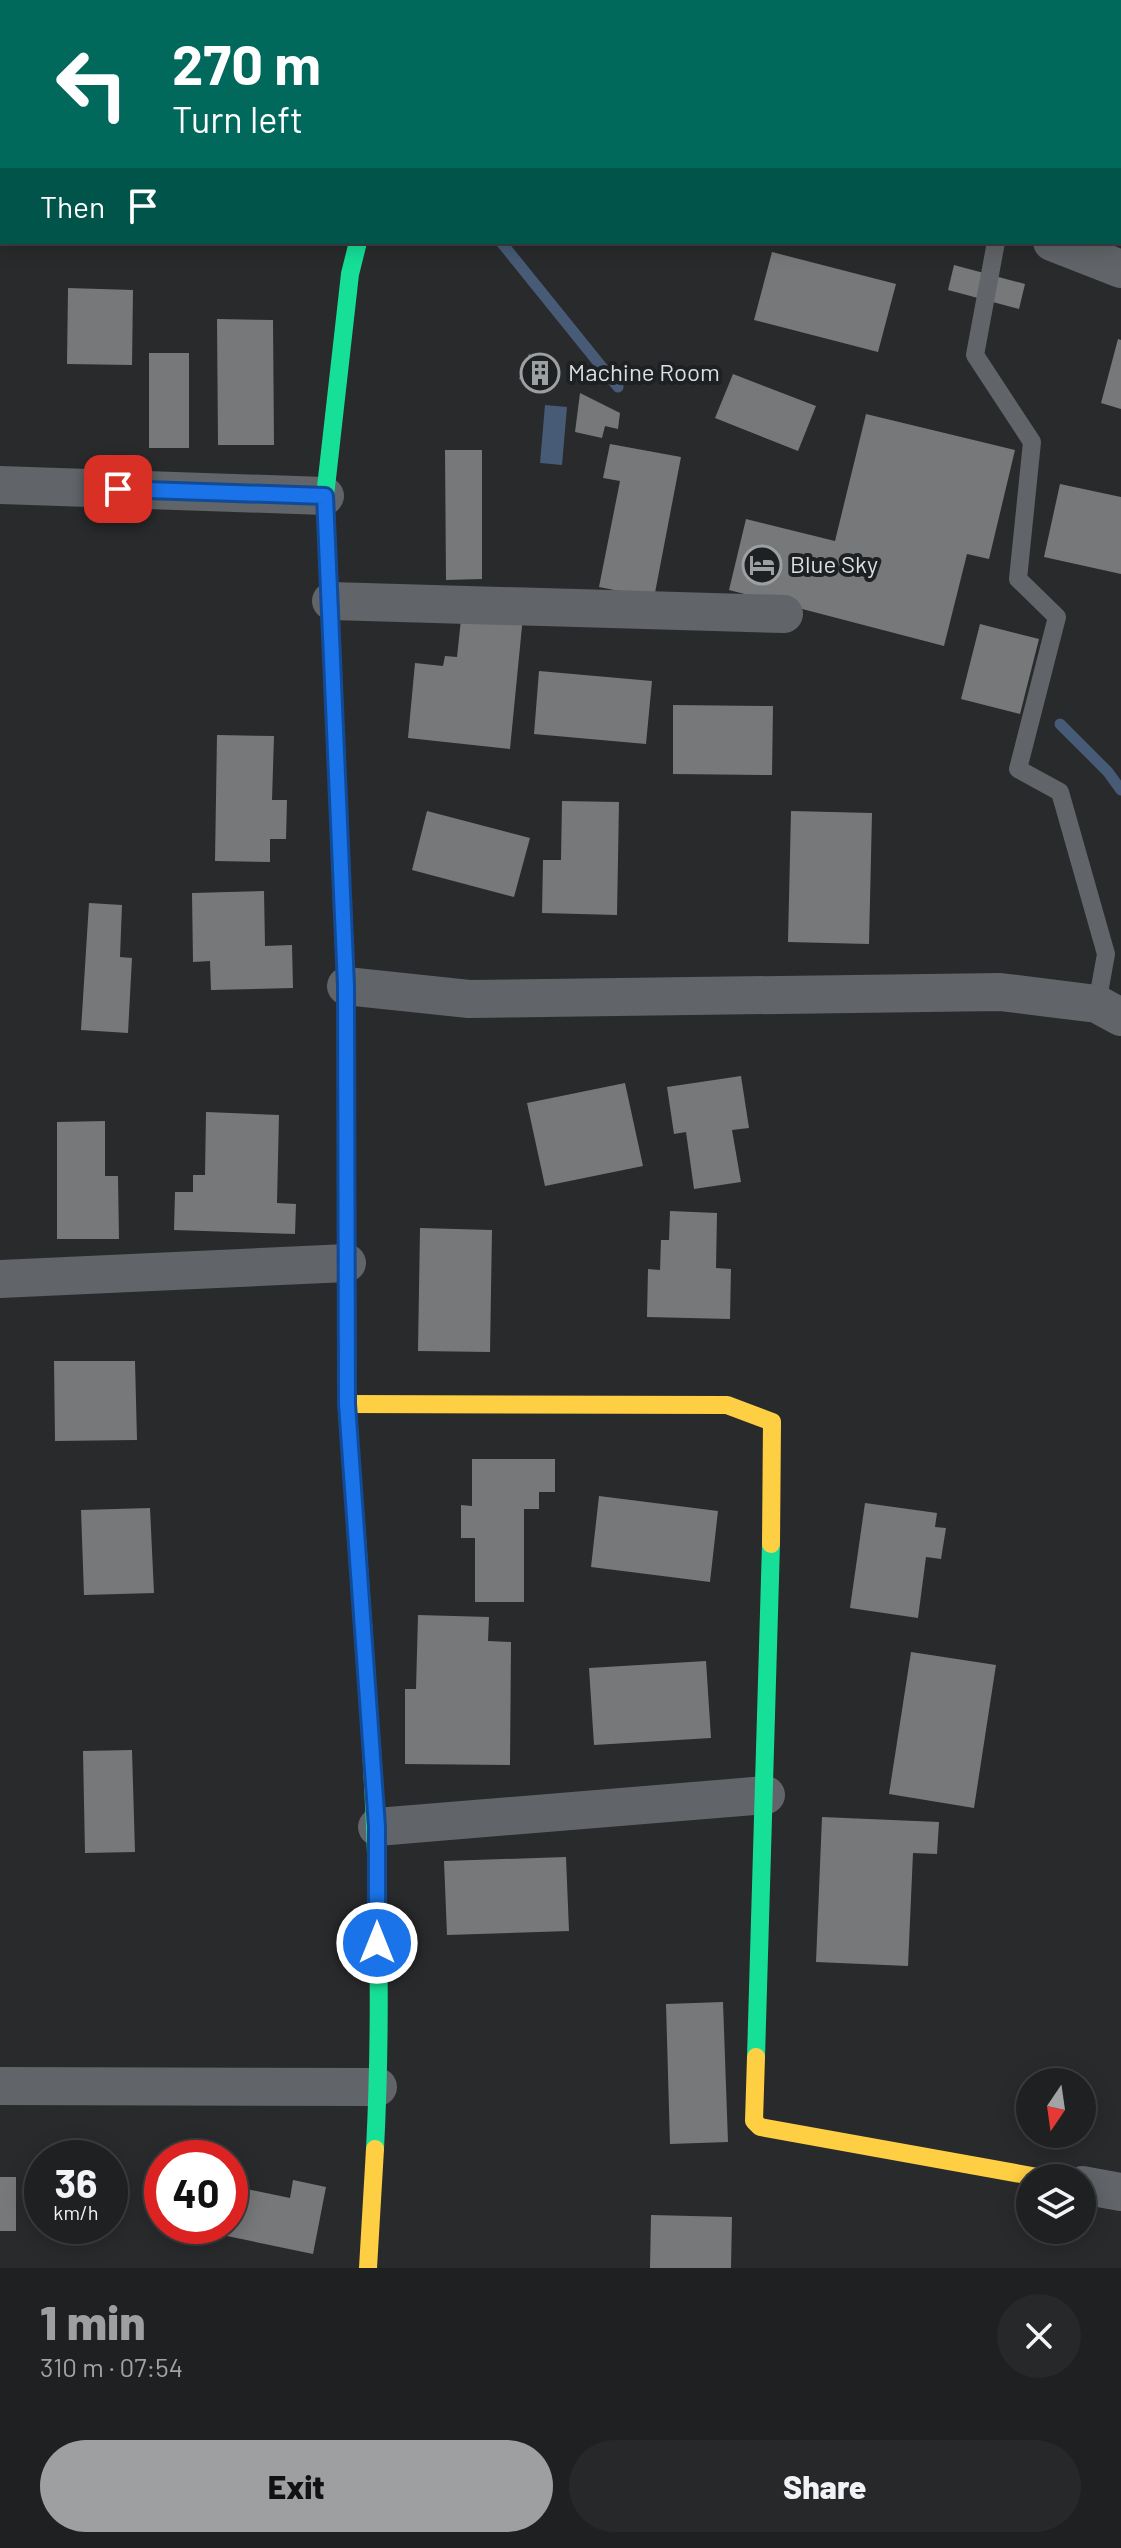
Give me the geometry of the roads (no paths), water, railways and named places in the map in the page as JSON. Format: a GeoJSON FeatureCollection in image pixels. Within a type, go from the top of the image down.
{"type":"FeatureCollection","features":[{"type":"Feature","properties":{"kind":"street"},"geometry":{"type":"LineString","coordinates":[[358,244],[350,274],[325,496],[346,986],[347,1404],[377,1827],[378,2087],[368,2268]]}},
{"type":"Feature","properties":{"kind":"street"},"geometry":{"type":"LineString","coordinates":[[1057,244],[1121,269]]}},
{"type":"Feature","properties":{"kind":"street"},"geometry":{"type":"LineString","coordinates":[[0,485],[325,496]]}},
{"type":"Feature","properties":{"kind":"street"},"geometry":{"type":"LineString","coordinates":[[331,601],[784,614]]}},
{"type":"Feature","properties":{"kind":"street"},"geometry":{"type":"LineString","coordinates":[[346,986],[469,999],[1000,992],[1109,1010]]}},
{"type":"Feature","properties":{"kind":"street"},"geometry":{"type":"LineString","coordinates":[[0,1279],[347,1263]]}},
{"type":"Feature","properties":{"kind":"street"},"geometry":{"type":"LineString","coordinates":[[347,1404],[727,1405],[772,1422],[774,1456],[766,1795],[754,2121],[760,2127],[1016,2173]]}},
{"type":"Feature","properties":{"kind":"street"},"geometry":{"type":"LineString","coordinates":[[377,1827],[766,1795]]}},
{"type":"Feature","properties":{"kind":"street"},"geometry":{"type":"LineString","coordinates":[[0,2086],[378,2087]]}},
{"type":"Feature","properties":{"kind":"street"},"geometry":{"type":"LineString","coordinates":[[1096,2188],[1121,2192]]}},
{"type":"Feature","properties":{"kind":"lane"},"geometry":{"type":"LineString","coordinates":[[996,244],[975,355],[1032,442],[1018,579],[1057,617],[1018,769],[1060,792],[1106,954],[1109,1010]]}},
{"type":"Feature","properties":{"kind":"water"},"geometry":{"type":"Polygon","coordinates":[[[545,405],[567,407],[562,465],[540,463],[545,405]]]}},
{"type":"Feature","properties":{"kind":"waterway"},"geometry":{"type":"LineString","coordinates":[[503,244],[618,387]]}},
{"type":"Feature","properties":{"kind":"waterway"},"geometry":{"type":"LineString","coordinates":[[1060,724],[1108,772],[1121,790]]}},
{"type":"Feature","properties":{"kind":"place","name":"Machine Room"},"geometry":{"type":"Point","coordinates":[540,373]}},
{"type":"Feature","properties":{"kind":"place","name":"Blue Sky"},"geometry":{"type":"Point","coordinates":[762,565]}}]}
